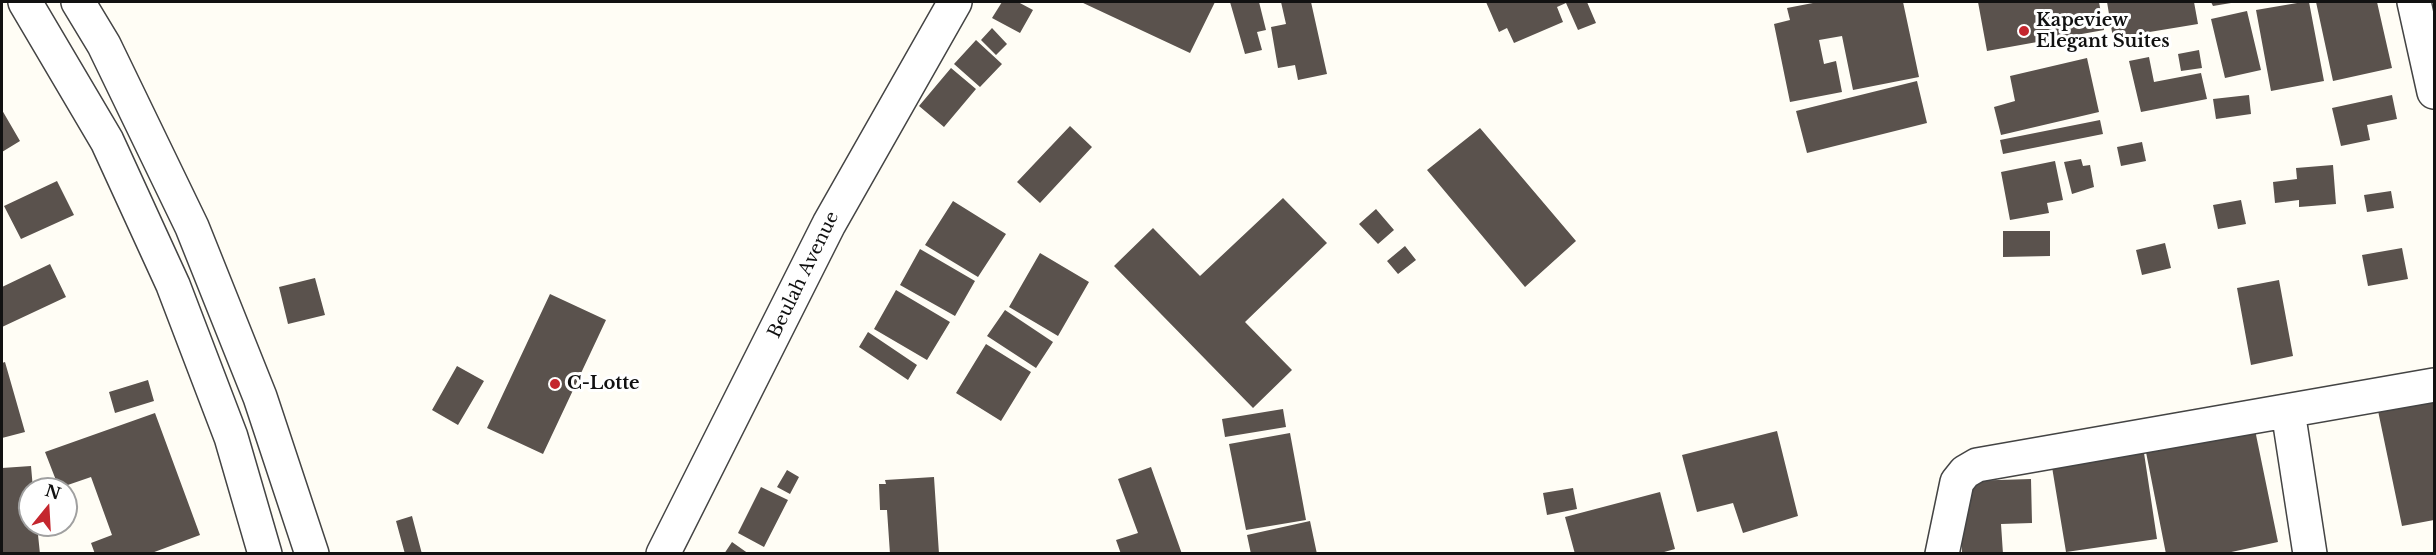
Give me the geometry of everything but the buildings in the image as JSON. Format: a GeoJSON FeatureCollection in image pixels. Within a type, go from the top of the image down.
{"type":"FeatureCollection","features":[{"type":"Feature","properties":{"kind":"street"},"geometry":{"type":"LineString","coordinates":[[26,2],[107,141],[173,285],[231,437],[265,554]]}},
{"type":"Feature","properties":{"kind":"street"},"geometry":{"type":"LineString","coordinates":[[78,2],[104,45],[192,227],[260,397],[312,554]]}},
{"type":"Feature","properties":{"kind":"street","name":"Beulah Avenue"},"geometry":{"type":"LineString","coordinates":[[663,554],[829,224],[955,2]]}},
{"type":"Feature","properties":{"kind":"street"},"geometry":{"type":"LineString","coordinates":[[2414,2],[2434,92]]}},
{"type":"Feature","properties":{"kind":"street"},"geometry":{"type":"LineString","coordinates":[[1942,554],[1957,482],[1965,472],[1977,465],[2434,385]]}},
{"type":"Feature","properties":{"kind":"street"},"geometry":{"type":"LineString","coordinates":[[2288,411],[2310,554]]}},
{"type":"Feature","properties":{"kind":"place","name":"Kapeview Elegant Suites"},"geometry":{"type":"Point","coordinates":[2024,31]}},
{"type":"Feature","properties":{"kind":"place","name":"C-Lotte"},"geometry":{"type":"Point","coordinates":[555,384]}}]}
